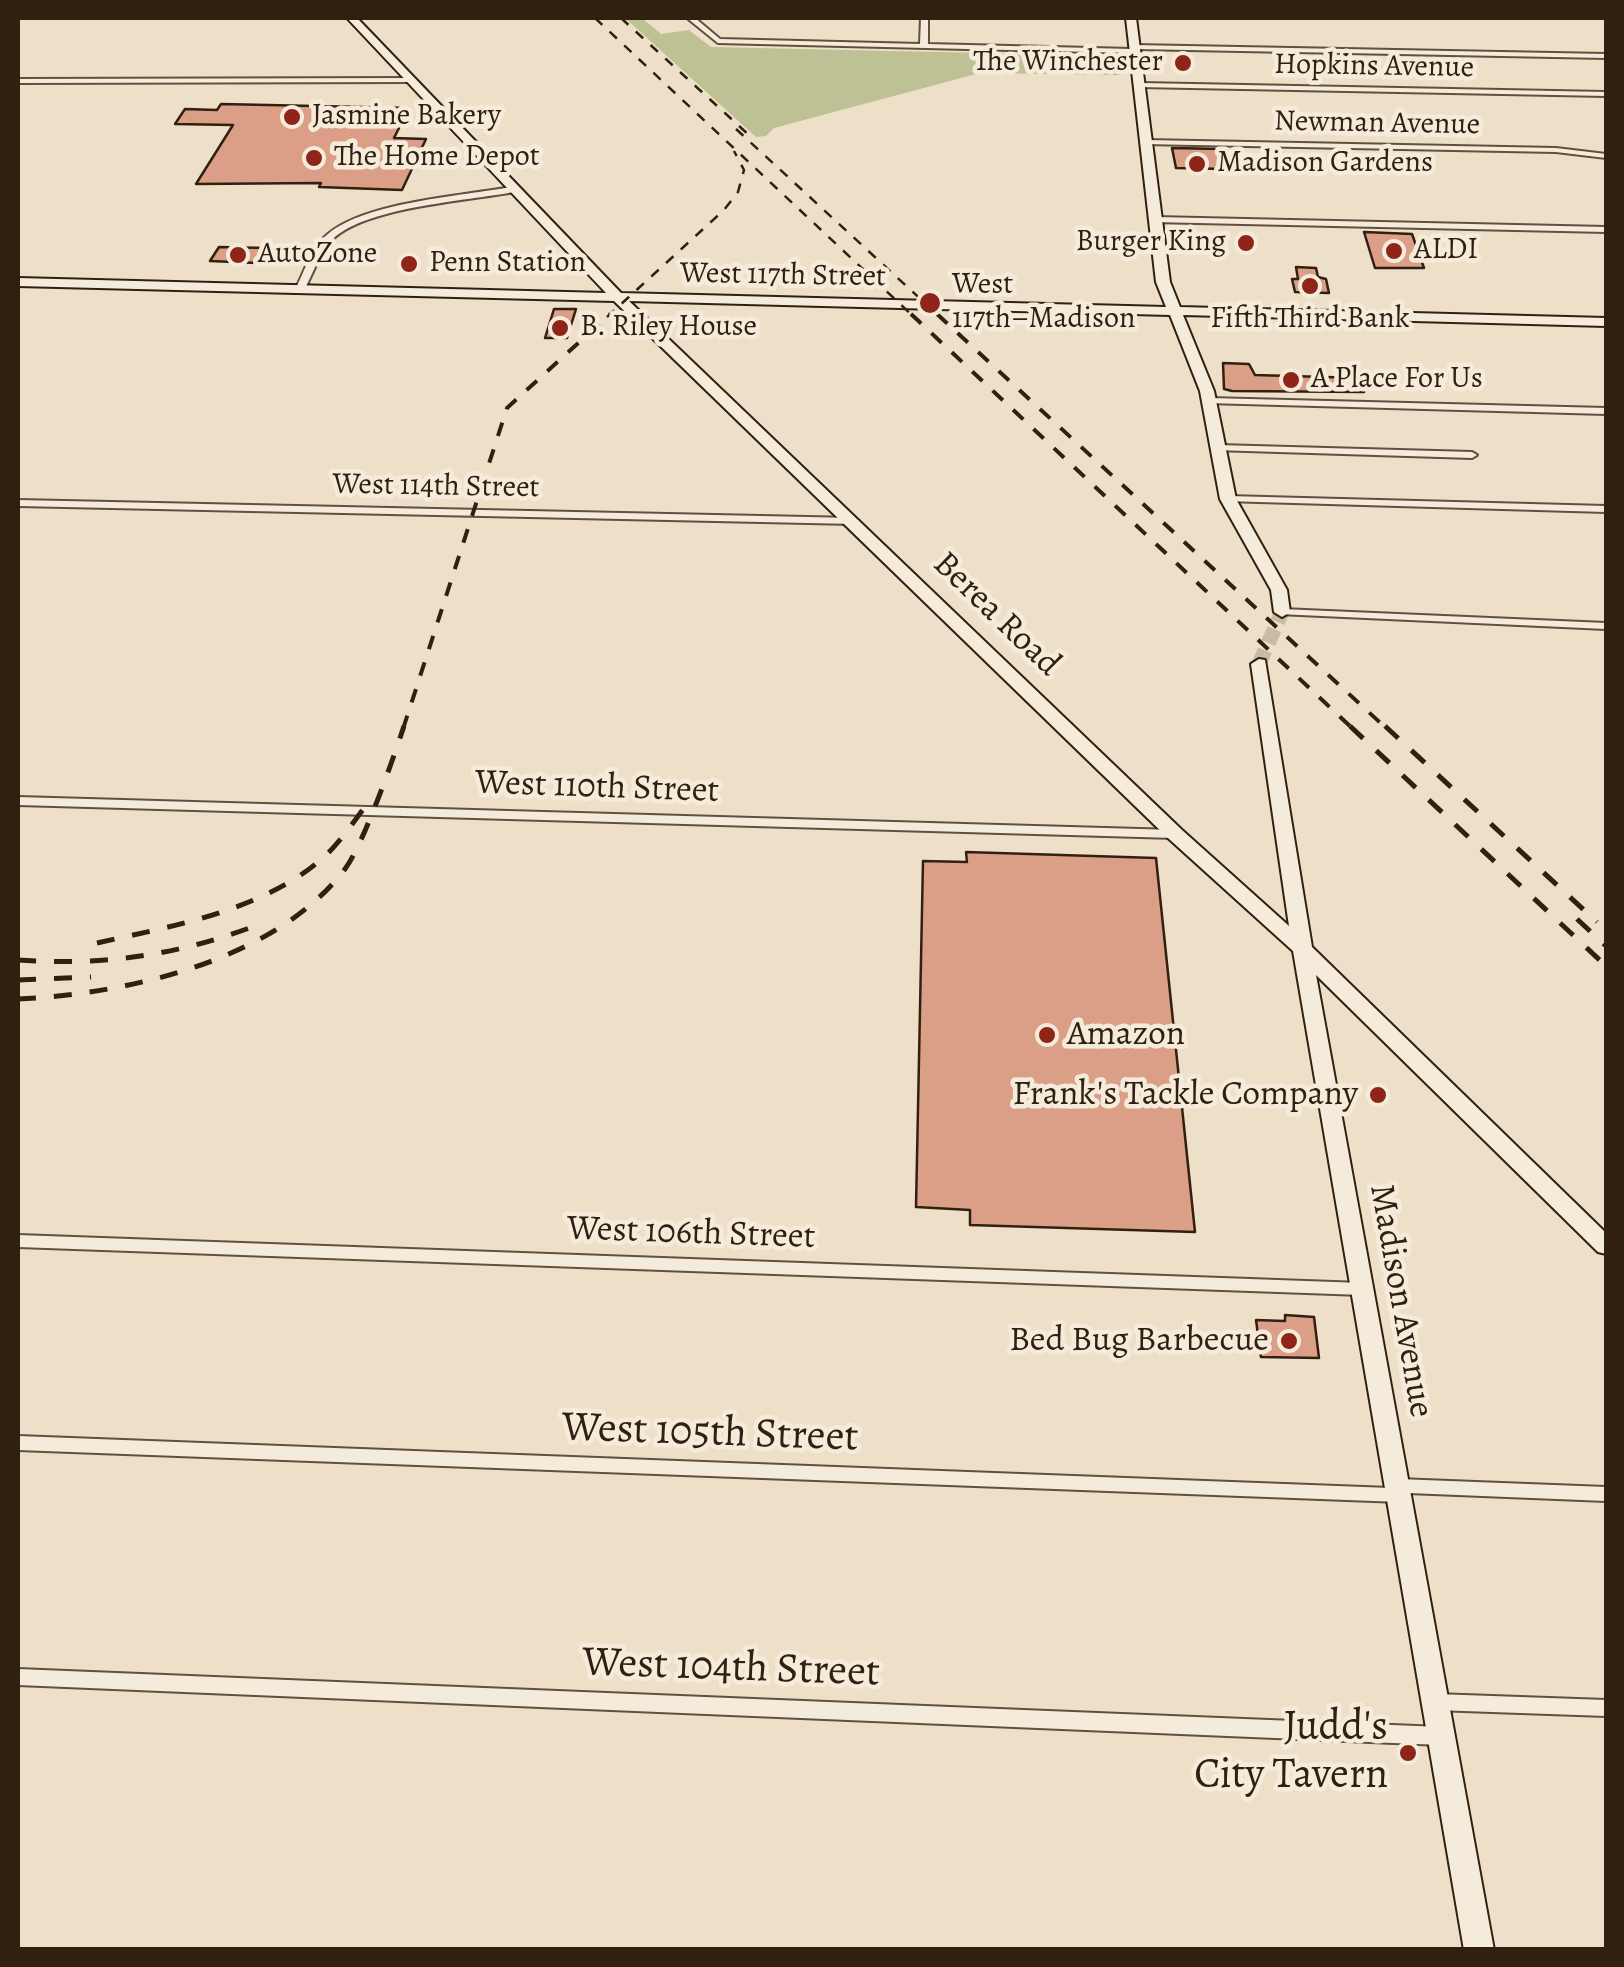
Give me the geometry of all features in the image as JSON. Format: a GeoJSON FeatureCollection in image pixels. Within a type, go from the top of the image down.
{"type":"FeatureCollection","features":[{"type":"Feature","properties":{"kind":"main road","name":"Berea Road"},"geometry":{"type":"LineString","coordinates":[[352,18],[617,297],[1174,834],[1302,949],[1606,1246]]}},
{"type":"Feature","properties":{"kind":"main road"},"geometry":{"type":"LineString","coordinates":[[1131,18],[1163,282],[1209,401],[1228,499],[1279,590],[1282,612]]}},
{"type":"Feature","properties":{"kind":"main road","name":"West 117th Street"},"geometry":{"type":"LineString","coordinates":[[18,282],[1606,322]]}},
{"type":"Feature","properties":{"kind":"main road","name":"Madison Avenue"},"geometry":{"type":"LineString","coordinates":[[1260,664],[1302,949],[1479,1950]]}},
{"type":"Feature","properties":{"kind":"street"},"geometry":{"type":"LineString","coordinates":[[691,18],[718,41],[1606,56]]}},
{"type":"Feature","properties":{"kind":"street"},"geometry":{"type":"LineString","coordinates":[[924,46],[925,18]]}},
{"type":"Feature","properties":{"kind":"street"},"geometry":{"type":"LineString","coordinates":[[18,81],[412,80]]}},
{"type":"Feature","properties":{"kind":"street","name":"Hopkins Avenue"},"geometry":{"type":"LineString","coordinates":[[1141,85],[1606,94]]}},
{"type":"Feature","properties":{"kind":"street","name":"Newman Avenue"},"geometry":{"type":"LineString","coordinates":[[1146,142],[1556,150],[1606,156]]}},
{"type":"Feature","properties":{"kind":"street"},"geometry":{"type":"LineString","coordinates":[[301,288],[324,242],[345,225],[368,216],[512,190]]}},
{"type":"Feature","properties":{"kind":"street"},"geometry":{"type":"LineString","coordinates":[[1155,220],[1606,230]]}},
{"type":"Feature","properties":{"kind":"street"},"geometry":{"type":"LineString","coordinates":[[1209,401],[1606,411]]}},
{"type":"Feature","properties":{"kind":"street"},"geometry":{"type":"LineString","coordinates":[[1218,448],[1472,455]]}},
{"type":"Feature","properties":{"kind":"street"},"geometry":{"type":"LineString","coordinates":[[1228,499],[1606,510]]}},
{"type":"Feature","properties":{"kind":"street","name":"West 114th Street"},"geometry":{"type":"LineString","coordinates":[[18,503],[854,522]]}},
{"type":"Feature","properties":{"kind":"street"},"geometry":{"type":"LineString","coordinates":[[1282,612],[1606,626]]}},
{"type":"Feature","properties":{"kind":"street","name":"West 110th Street"},"geometry":{"type":"LineString","coordinates":[[18,801],[1174,834]]}},
{"type":"Feature","properties":{"kind":"street","name":"West 106th Street"},"geometry":{"type":"LineString","coordinates":[[18,1242],[1362,1289]]}},
{"type":"Feature","properties":{"kind":"street","name":"West 105th Street"},"geometry":{"type":"LineString","coordinates":[[18,1444],[1606,1494]]}},
{"type":"Feature","properties":{"kind":"street","name":"West 104th Street"},"geometry":{"type":"LineString","coordinates":[[18,1678],[1441,1736]]}},
{"type":"Feature","properties":{"kind":"street"},"geometry":{"type":"LineString","coordinates":[[1435,1702],[1606,1708]]}},
{"type":"Feature","properties":{"kind":"green space"},"geometry":{"type":"Polygon","coordinates":[[[625,18],[642,18],[661,34],[689,30],[711,47],[1119,56],[1121,75],[980,73],[774,128],[766,136],[756,137],[625,18]]]}},
{"type":"Feature","properties":{"kind":"building","name":"The Home Depot"},"geometry":{"type":"Polygon","coordinates":[[[221,104],[409,108],[394,138],[426,139],[402,190],[319,187],[321,183],[196,184],[233,125],[175,124],[185,109],[217,110],[221,104]]]}},
{"type":"Feature","properties":{"kind":"building"},"geometry":{"type":"Polygon","coordinates":[[[1172,148],[1222,149],[1226,169],[1176,168],[1172,148]]]}},
{"type":"Feature","properties":{"kind":"building","name":"ALDI"},"geometry":{"type":"Polygon","coordinates":[[[1364,232],[1412,234],[1424,268],[1375,268],[1364,232]]]}},
{"type":"Feature","properties":{"kind":"building","name":"AutoZone"},"geometry":{"type":"Polygon","coordinates":[[[219,247],[266,248],[257,263],[210,261],[219,247]]]}},
{"type":"Feature","properties":{"kind":"building","name":"Fifth Third Bank"},"geometry":{"type":"Polygon","coordinates":[[[1296,267],[1316,268],[1318,277],[1326,279],[1329,293],[1295,292],[1292,279],[1298,279],[1296,267]]]}},
{"type":"Feature","properties":{"kind":"building","name":"B. Riley House"},"geometry":{"type":"Polygon","coordinates":[[[554,309],[576,309],[567,338],[545,338],[554,309]]]}},
{"type":"Feature","properties":{"kind":"building","name":"A Place For Us"},"geometry":{"type":"Polygon","coordinates":[[[1223,363],[1249,364],[1255,375],[1360,378],[1364,392],[1232,391],[1224,389],[1223,363]]]}},
{"type":"Feature","properties":{"kind":"building","name":"Amazon"},"geometry":{"type":"Polygon","coordinates":[[[966,852],[1156,858],[1195,1232],[970,1225],[970,1210],[916,1207],[923,861],[967,862],[966,852]]]}},
{"type":"Feature","properties":{"kind":"building","name":"Bed Bug Barbecue"},"geometry":{"type":"Polygon","coordinates":[[[1285,1315],[1314,1317],[1319,1358],[1261,1357],[1256,1320],[1285,1321],[1285,1315]]]}},
{"type":"Feature","properties":{"kind":"tunnel"},"geometry":{"type":"LineString","coordinates":[[1259,664],[1282,612]]}},
{"type":"Feature","properties":{"kind":"railway"},"geometry":{"type":"LineString","coordinates":[[595,18],[914,317]]}},
{"type":"Feature","properties":{"kind":"railway"},"geometry":{"type":"LineString","coordinates":[[621,18],[750,136]]}},
{"type":"Feature","properties":{"kind":"railway"},"geometry":{"type":"LineString","coordinates":[[736,129],[940,317]]}},
{"type":"Feature","properties":{"kind":"railway"},"geometry":{"type":"LineString","coordinates":[[607,317],[724,210],[738,192],[744,170],[734,151]]}},
{"type":"Feature","properties":{"kind":"railway"},"geometry":{"type":"LineString","coordinates":[[403,728],[507,408],[610,314]]}},
{"type":"Feature","properties":{"kind":"railway"},"geometry":{"type":"LineString","coordinates":[[911,314],[1353,729]]}},
{"type":"Feature","properties":{"kind":"railway"},"geometry":{"type":"LineString","coordinates":[[937,314],[1387,729]]}},
{"type":"Feature","properties":{"kind":"railway"},"geometry":{"type":"LineString","coordinates":[[1350,726],[1606,966]]}},
{"type":"Feature","properties":{"kind":"railway"},"geometry":{"type":"LineString","coordinates":[[1385,726],[1597,922]]}},
{"type":"Feature","properties":{"kind":"railway"},"geometry":{"type":"LineString","coordinates":[[18,999],[105,990],[151,980],[240,949],[280,927],[315,901],[353,857],[403,728]]}},
{"type":"Feature","properties":{"kind":"railway"},"geometry":{"type":"LineString","coordinates":[[97,943],[217,913],[275,890],[325,856],[364,808]]}},
{"type":"Feature","properties":{"kind":"railway"},"geometry":{"type":"LineString","coordinates":[[1577,919],[1606,946]]}},
{"type":"Feature","properties":{"kind":"railway"},"geometry":{"type":"LineString","coordinates":[[18,960],[81,961],[141,956],[201,944],[260,924]]}},
{"type":"Feature","properties":{"kind":"railway"},"geometry":{"type":"LineString","coordinates":[[18,980],[91,977]]}},
{"type":"Feature","properties":{"kind":"place","name":"The Winchester"},"geometry":{"type":"Point","coordinates":[1183,63]}},
{"type":"Feature","properties":{"kind":"place","name":"Jasmine Bakery"},"geometry":{"type":"Point","coordinates":[292,117]}},
{"type":"Feature","properties":{"kind":"place","name":"The Home Depot"},"geometry":{"type":"Point","coordinates":[314,158]}},
{"type":"Feature","properties":{"kind":"place","name":"Madison Gardens"},"geometry":{"type":"Point","coordinates":[1197,164]}},
{"type":"Feature","properties":{"kind":"place","name":"Burger King"},"geometry":{"type":"Point","coordinates":[1246,243]}},
{"type":"Feature","properties":{"kind":"place","name":"ALDI"},"geometry":{"type":"Point","coordinates":[1394,251]}},
{"type":"Feature","properties":{"kind":"place","name":"AutoZone"},"geometry":{"type":"Point","coordinates":[238,255]}},
{"type":"Feature","properties":{"kind":"place","name":"Penn Station"},"geometry":{"type":"Point","coordinates":[409,264]}},
{"type":"Feature","properties":{"kind":"place","name":"Fifth Third Bank"},"geometry":{"type":"Point","coordinates":[1310,286]}},
{"type":"Feature","properties":{"kind":"place","name":"West 117th–Madison"},"geometry":{"type":"Point","coordinates":[930,303]}},
{"type":"Feature","properties":{"kind":"place","name":"B. Riley House"},"geometry":{"type":"Point","coordinates":[560,328]}},
{"type":"Feature","properties":{"kind":"place","name":"A Place For Us"},"geometry":{"type":"Point","coordinates":[1291,380]}},
{"type":"Feature","properties":{"kind":"place","name":"Amazon"},"geometry":{"type":"Point","coordinates":[1047,1035]}},
{"type":"Feature","properties":{"kind":"place","name":"Frank's Tackle Company"},"geometry":{"type":"Point","coordinates":[1378,1095]}},
{"type":"Feature","properties":{"kind":"place","name":"Bed Bug Barbecue"},"geometry":{"type":"Point","coordinates":[1289,1341]}},
{"type":"Feature","properties":{"kind":"place","name":"Judd's City Tavern"},"geometry":{"type":"Point","coordinates":[1408,1753]}}]}
